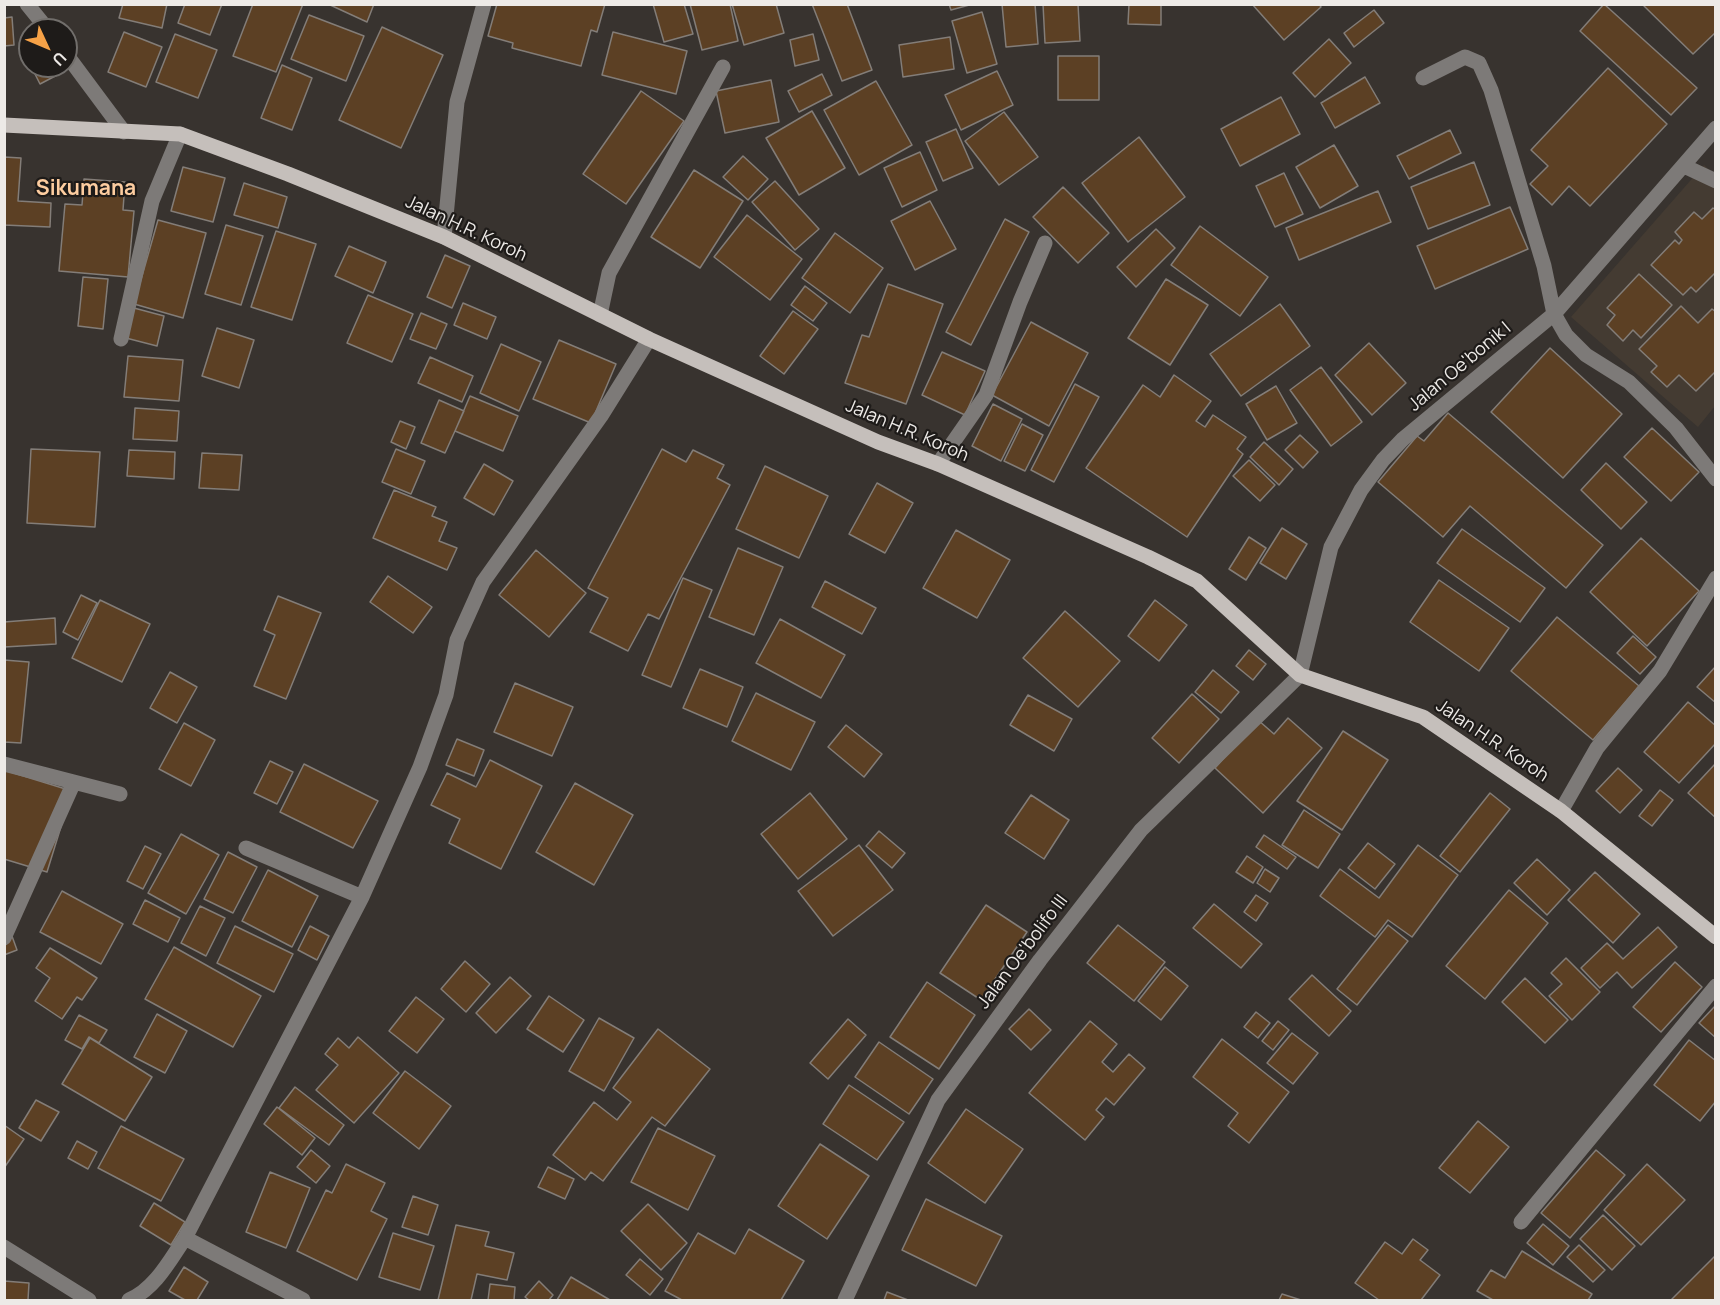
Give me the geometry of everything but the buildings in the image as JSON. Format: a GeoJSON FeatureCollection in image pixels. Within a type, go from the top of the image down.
{"type":"FeatureCollection","features":[{"type":"Feature","properties":{"kind":"main road","name":"Jalan H.R. Koroh"},"geometry":{"type":"LineString","coordinates":[[4,125],[180,134],[288,174],[444,237],[649,339],[878,442],[938,464],[1197,581],[1300,675],[1423,717],[1561,811],[1716,937]]}},
{"type":"Feature","properties":{"kind":"street"},"geometry":{"type":"LineString","coordinates":[[27,4],[38,18]]}},
{"type":"Feature","properties":{"kind":"street"},"geometry":{"type":"LineString","coordinates":[[444,237],[458,102],[484,4]]}},
{"type":"Feature","properties":{"kind":"street"},"geometry":{"type":"LineString","coordinates":[[1423,78],[1465,57],[1479,63],[1491,90],[1544,266],[1554,314],[1566,335],[1586,355],[1629,382],[1676,428],[1716,479]]}},
{"type":"Feature","properties":{"kind":"street"},"geometry":{"type":"LineString","coordinates":[[600,315],[609,273],[723,66]]}},
{"type":"Feature","properties":{"kind":"street"},"geometry":{"type":"LineString","coordinates":[[78,70],[124,132]]}},
{"type":"Feature","properties":{"kind":"street","name":"Jalan Oe'bonik I"},"geometry":{"type":"LineString","coordinates":[[1300,675],[1331,547],[1361,490],[1377,467],[1403,439],[1554,314],[1716,128]]}},
{"type":"Feature","properties":{"kind":"street"},"geometry":{"type":"LineString","coordinates":[[121,339],[152,201],[180,134]]}},
{"type":"Feature","properties":{"kind":"street"},"geometry":{"type":"LineString","coordinates":[[1684,165],[1716,181]]}},
{"type":"Feature","properties":{"kind":"street"},"geometry":{"type":"LineString","coordinates":[[938,464],[986,395],[1020,302],[1045,243]]}},
{"type":"Feature","properties":{"kind":"street"},"geometry":{"type":"LineString","coordinates":[[129,1300],[139,1296],[158,1277],[185,1238],[362,897],[420,767],[446,695],[457,640],[483,582],[601,416],[649,339]]}},
{"type":"Feature","properties":{"kind":"street"},"geometry":{"type":"LineString","coordinates":[[1561,811],[1597,748],[1660,670],[1716,578]]}},
{"type":"Feature","properties":{"kind":"street","name":"Jalan Oe'bolifo III"},"geometry":{"type":"LineString","coordinates":[[845,1300],[939,1100],[1040,960],[1141,830],[1300,675]]}},
{"type":"Feature","properties":{"kind":"street"},"geometry":{"type":"LineString","coordinates":[[4,764],[120,794]]}},
{"type":"Feature","properties":{"kind":"street"},"geometry":{"type":"LineString","coordinates":[[4,938],[74,782]]}},
{"type":"Feature","properties":{"kind":"street"},"geometry":{"type":"LineString","coordinates":[[246,848],[362,897]]}},
{"type":"Feature","properties":{"kind":"street"},"geometry":{"type":"LineString","coordinates":[[1521,1222],[1716,986]]}},
{"type":"Feature","properties":{"kind":"street"},"geometry":{"type":"LineString","coordinates":[[185,1238],[303,1300]]}},
{"type":"Feature","properties":{"kind":"street"},"geometry":{"type":"LineString","coordinates":[[4,1247],[89,1300]]}},
{"type":"Feature","properties":{"kind":"shaded area"},"geometry":{"type":"Polygon","coordinates":[[[1704,165],[1715,175],[1715,406],[1698,427],[1571,317],[1704,165]]]}},
{"type":"Feature","properties":{"kind":"district","name":"Sikumana"},"geometry":{"type":"Point","coordinates":[86,189]}}]}
